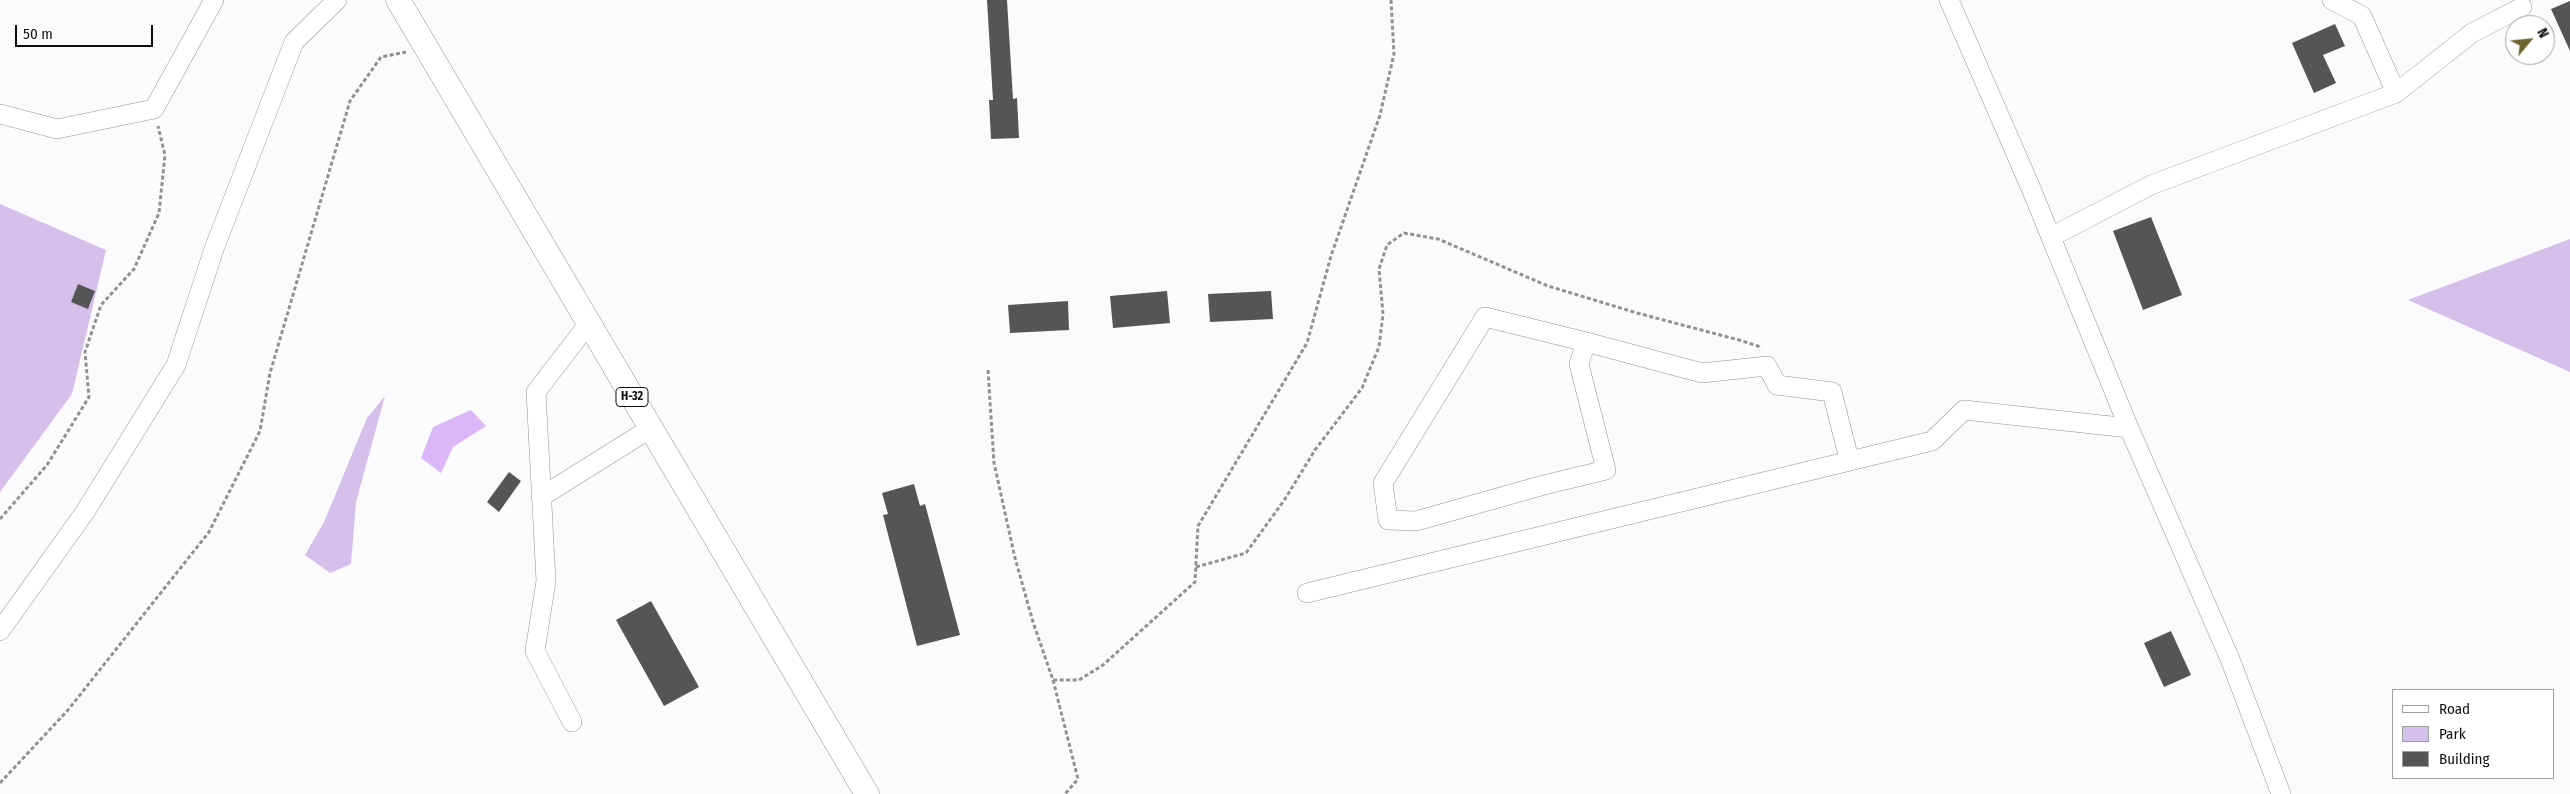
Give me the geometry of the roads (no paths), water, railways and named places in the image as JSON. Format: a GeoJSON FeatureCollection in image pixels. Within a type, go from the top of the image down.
{"type":"FeatureCollection","features":[{"type":"Feature","properties":{"kind":"main road","name":"Н-32"},"geometry":{"type":"LineString","coordinates":[[398,0],[867,794]]}},
{"type":"Feature","properties":{"kind":"street"},"geometry":{"type":"LineString","coordinates":[[0,114],[57,129],[154,109],[214,0]]}},
{"type":"Feature","properties":{"kind":"street"},"geometry":{"type":"LineString","coordinates":[[1949,0],[2051,237],[2129,428],[2230,659],[2281,794]]}},
{"type":"Feature","properties":{"kind":"street"},"geometry":{"type":"LineString","coordinates":[[2332,0],[2362,16],[2396,93]]}},
{"type":"Feature","properties":{"kind":"street"},"geometry":{"type":"LineString","coordinates":[[0,631],[85,512],[176,365],[214,249],[294,42],[336,1]]}},
{"type":"Feature","properties":{"kind":"street"},"geometry":{"type":"LineString","coordinates":[[2051,237],[2151,185],[2396,93],[2472,33],[2522,7]]}},
{"type":"Feature","properties":{"kind":"street"},"geometry":{"type":"LineString","coordinates":[[1586,342],[1579,364],[1606,470],[1544,484],[1416,521],[1388,520],[1383,483],[1485,317],[1506,320],[1702,372],[1767,366],[1777,386],[1832,392],[1849,459]]}},
{"type":"Feature","properties":{"kind":"street"},"geometry":{"type":"LineString","coordinates":[[572,722],[535,651],[546,581],[536,392],[589,323]]}},
{"type":"Feature","properties":{"kind":"street"},"geometry":{"type":"LineString","coordinates":[[1307,593],[1849,459],[1932,441],[1964,410],[2129,428]]}},
{"type":"Feature","properties":{"kind":"street"},"geometry":{"type":"LineString","coordinates":[[541,498],[651,428]]}}]}
